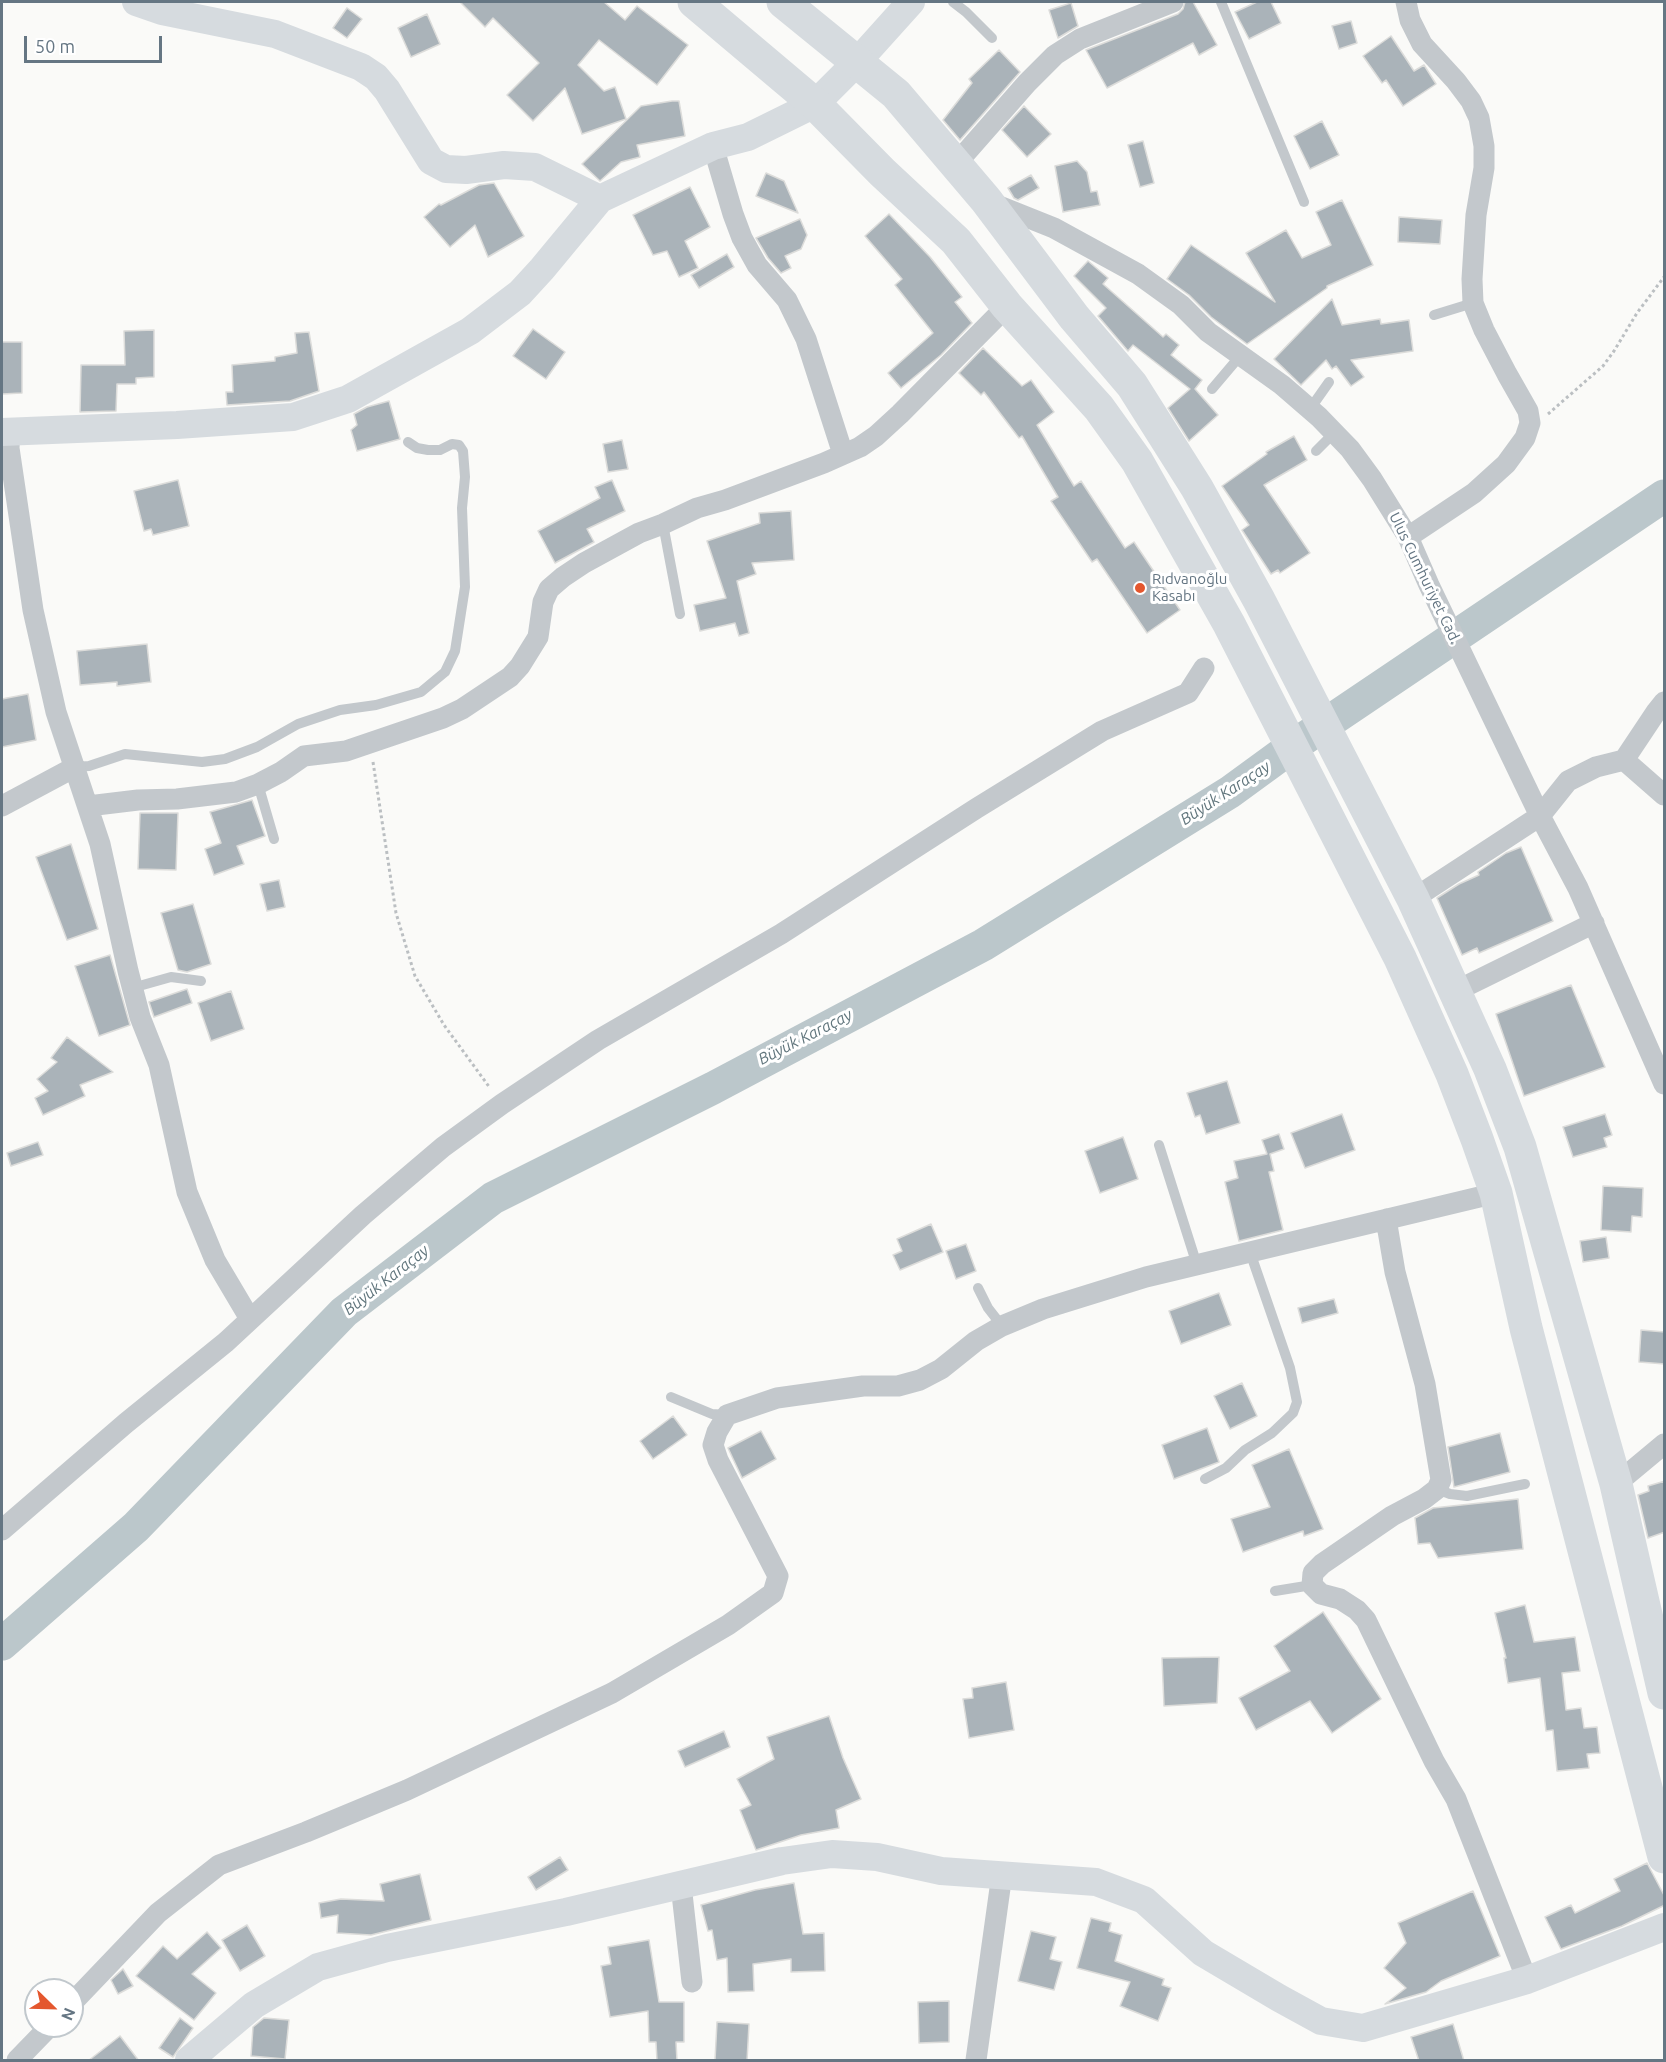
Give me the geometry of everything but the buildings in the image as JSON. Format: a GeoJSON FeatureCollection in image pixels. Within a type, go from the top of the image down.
{"type":"FeatureCollection","features":[{"type":"Feature","properties":{"kind":"highway"},"geometry":{"type":"LineString","coordinates":[[694,2],[815,104],[882,172],[956,241],[1007,306],[1099,408],[1137,461],[1230,624],[1400,958],[1452,1074],[1496,1193],[1529,1339],[1665,1857]]}},
{"type":"Feature","properties":{"kind":"highway"},"geometry":{"type":"LineString","coordinates":[[783,2],[896,94],[986,201],[1074,317],[1132,385],[1197,488],[1258,600],[1413,899],[1490,1069],[1520,1147],[1616,1484],[1665,1693]]}},
{"type":"Feature","properties":{"kind":"street"},"geometry":{"type":"LineString","coordinates":[[136,2],[162,12],[275,34],[362,67],[376,77],[387,90],[431,161],[446,169],[466,170],[504,165],[535,167],[600,199]]}},
{"type":"Feature","properties":{"kind":"street"},"geometry":{"type":"LineString","coordinates":[[250,1319],[215,1260],[187,1192],[159,1065],[140,1017],[132,988],[100,844],[56,712],[41,651],[6,440],[293,417],[348,399],[470,331],[520,293],[600,199],[713,146],[748,137],[815,104],[911,2]]}},
{"type":"Feature","properties":{"kind":"street"},"geometry":{"type":"LineString","coordinates":[[955,165],[1027,83],[1055,55],[1080,39],[1173,2]]}},
{"type":"Feature","properties":{"kind":"street"},"geometry":{"type":"LineString","coordinates":[[1406,2],[1410,20],[1422,44],[1471,100],[1479,118],[1484,146],[1484,168],[1476,215],[1472,279],[1473,303],[1498,357],[1528,411],[1530,423],[1525,438],[1506,464],[1474,493],[1408,537]]}},
{"type":"Feature","properties":{"kind":"street"},"geometry":{"type":"LineString","coordinates":[[713,146],[742,238],[758,265],[787,300],[806,339],[843,454]]}},
{"type":"Feature","properties":{"kind":"street","name":"Ulus Cumhuriyet Cad."},"geometry":{"type":"LineString","coordinates":[[986,201],[1054,228],[1138,274],[1181,305],[1208,332],[1282,385],[1335,432],[1362,464],[1408,537],[1540,816],[1560,851],[1594,923],[1665,1084]]}},
{"type":"Feature","properties":{"kind":"street"},"geometry":{"type":"LineString","coordinates":[[88,806],[138,800],[177,800],[236,792],[281,772],[304,756],[346,751],[370,744],[462,709],[510,676],[531,653],[538,637],[543,602],[549,589],[584,563],[615,545],[697,508],[725,500],[824,463],[860,447],[876,436],[1007,306]]}},
{"type":"Feature","properties":{"kind":"street"},"geometry":{"type":"LineString","coordinates":[[2,1530],[226,1342],[372,1207],[443,1147],[502,1104],[598,1040],[781,934],[1102,730],[1188,693],[1204,668]]}},
{"type":"Feature","properties":{"kind":"street"},"geometry":{"type":"LineString","coordinates":[[1413,899],[1540,816],[1568,781],[1596,767],[1624,760],[1665,702]]}},
{"type":"Feature","properties":{"kind":"street"},"geometry":{"type":"LineString","coordinates":[[1624,760],[1665,795]]}},
{"type":"Feature","properties":{"kind":"street"},"geometry":{"type":"LineString","coordinates":[[2,806],[75,767]]}},
{"type":"Feature","properties":{"kind":"street"},"geometry":{"type":"LineString","coordinates":[[1456,991],[1594,923]]}},
{"type":"Feature","properties":{"kind":"street"},"geometry":{"type":"LineString","coordinates":[[84,1990],[158,1913],[219,1865],[407,1790],[612,1693],[728,1625],[773,1593],[778,1576],[718,1460],[713,1445],[717,1431],[727,1415],[777,1398],[863,1386],[898,1386],[920,1380],[941,1369],[959,1353],[1002,1326],[1043,1309],[1146,1277],[1496,1193]]}},
{"type":"Feature","properties":{"kind":"street"},"geometry":{"type":"LineString","coordinates":[[1386,1219],[1395,1272],[1425,1384],[1441,1480],[1437,1489],[1392,1516],[1322,1564],[1313,1573],[1312,1585],[1321,1593],[1340,1599],[1357,1610],[1366,1620],[1434,1761],[1456,1799],[1527,1980]]}},
{"type":"Feature","properties":{"kind":"street"},"geometry":{"type":"LineString","coordinates":[[1616,1484],[1665,1444]]}},
{"type":"Feature","properties":{"kind":"street"},"geometry":{"type":"LineString","coordinates":[[189,2061],[254,2005],[318,1967],[387,1948],[566,1912],[782,1861],[832,1854],[877,1857],[941,1871],[1096,1882],[1144,1900],[1203,1953],[1279,1998],[1322,2020],[1363,2028],[1527,1980],[1665,1927]]}},
{"type":"Feature","properties":{"kind":"street"},"geometry":{"type":"LineString","coordinates":[[976,2061],[1002,1874]]}},
{"type":"Feature","properties":{"kind":"street"},"geometry":{"type":"LineString","coordinates":[[681,1885],[692,1982]]}},
{"type":"Feature","properties":{"kind":"street"},"geometry":{"type":"LineString","coordinates":[[17,2061],[39,2038]]}},
{"type":"Feature","properties":{"kind":"lane"},"geometry":{"type":"LineString","coordinates":[[953,2],[992,38]]}},
{"type":"Feature","properties":{"kind":"lane"},"geometry":{"type":"LineString","coordinates":[[1221,2],[1304,202]]}},
{"type":"Feature","properties":{"kind":"lane"},"geometry":{"type":"LineString","coordinates":[[1434,315],[1473,303]]}},
{"type":"Feature","properties":{"kind":"lane"},"geometry":{"type":"LineString","coordinates":[[1212,389],[1240,356]]}},
{"type":"Feature","properties":{"kind":"lane"},"geometry":{"type":"LineString","coordinates":[[1310,409],[1329,382]]}},
{"type":"Feature","properties":{"kind":"lane"},"geometry":{"type":"LineString","coordinates":[[1317,451],[1335,432]]}},
{"type":"Feature","properties":{"kind":"lane"},"geometry":{"type":"LineString","coordinates":[[75,767],[89,766],[125,754],[202,762],[225,759],[257,747],[298,724],[340,710],[376,705],[421,692],[445,672],[455,651],[465,587],[462,508],[465,477],[463,451],[459,445],[452,444],[440,450],[428,450],[417,448],[408,442]]}},
{"type":"Feature","properties":{"kind":"lane"},"geometry":{"type":"LineString","coordinates":[[663,524],[680,614]]}},
{"type":"Feature","properties":{"kind":"lane"},"geometry":{"type":"LineString","coordinates":[[258,784],[274,840]]}},
{"type":"Feature","properties":{"kind":"lane"},"geometry":{"type":"LineString","coordinates":[[132,988],[171,977],[201,981]]}},
{"type":"Feature","properties":{"kind":"lane"},"geometry":{"type":"LineString","coordinates":[[1159,1145],[1197,1265]]}},
{"type":"Feature","properties":{"kind":"lane"},"geometry":{"type":"LineString","coordinates":[[1205,1479],[1226,1468],[1245,1450],[1272,1433],[1293,1413],[1297,1402],[1290,1368],[1250,1252]]}},
{"type":"Feature","properties":{"kind":"lane"},"geometry":{"type":"LineString","coordinates":[[978,1288],[988,1308],[1002,1326]]}},
{"type":"Feature","properties":{"kind":"lane"},"geometry":{"type":"LineString","coordinates":[[671,1397],[712,1414],[727,1415]]}},
{"type":"Feature","properties":{"kind":"lane"},"geometry":{"type":"LineString","coordinates":[[1437,1489],[1450,1494],[1467,1496],[1525,1484]]}},
{"type":"Feature","properties":{"kind":"lane"},"geometry":{"type":"LineString","coordinates":[[1275,1591],[1312,1585]]}},
{"type":"Feature","properties":{"kind":"path"},"geometry":{"type":"LineString","coordinates":[[1530,423],[1552,411],[1603,366],[1637,313],[1665,277]]}},
{"type":"Feature","properties":{"kind":"path"},"geometry":{"type":"LineString","coordinates":[[370,744],[396,913],[415,976],[444,1025],[502,1104]]}},
{"type":"Feature","properties":{"kind":"waterway","name":"Büyük Karaçay"},"geometry":{"type":"LineString","coordinates":[[2,1644],[136,1527],[344,1312],[493,1198],[713,1088],[983,945],[1230,792],[1293,746],[1664,496]]}},
{"type":"Feature","properties":{"kind":"place","name":"Rıdvanoğlu Kasabı"},"geometry":{"type":"Point","coordinates":[1140,588]}}]}
